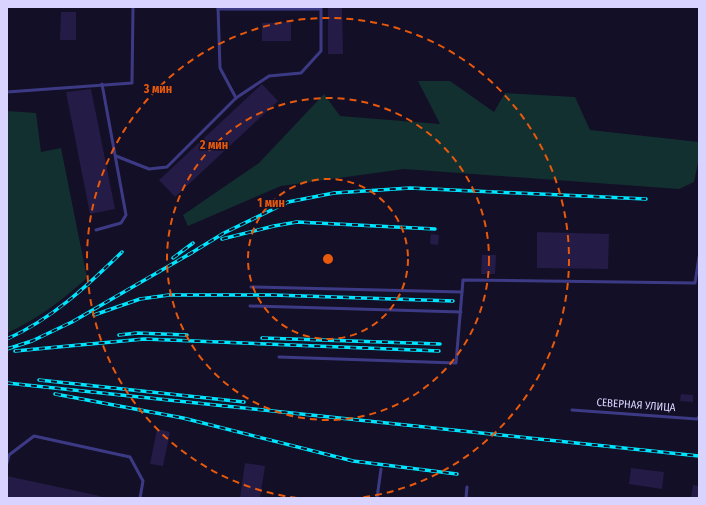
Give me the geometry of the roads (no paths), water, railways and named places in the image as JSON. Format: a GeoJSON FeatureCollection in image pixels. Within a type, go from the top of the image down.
{"type":"FeatureCollection","features":[{"type":"Feature","properties":{"kind":"lane"},"geometry":{"type":"LineString","coordinates":[[7,92],[132,83],[133,7]]}},
{"type":"Feature","properties":{"kind":"lane"},"geometry":{"type":"LineString","coordinates":[[116,156],[149,169],[167,167],[236,98],[269,76],[301,73],[321,51],[321,9],[218,8],[220,68],[236,98]]}},
{"type":"Feature","properties":{"kind":"lane"},"geometry":{"type":"LineString","coordinates":[[96,230],[121,223],[126,215],[102,84]]}},
{"type":"Feature","properties":{"kind":"lane"},"geometry":{"type":"LineString","coordinates":[[279,357],[456,363],[463,280],[695,283],[699,257]]}},
{"type":"Feature","properties":{"kind":"lane"},"geometry":{"type":"LineString","coordinates":[[251,287],[462,292]]}},
{"type":"Feature","properties":{"kind":"lane"},"geometry":{"type":"LineString","coordinates":[[250,306],[461,312]]}},
{"type":"Feature","properties":{"kind":"lane","name":"СЕВЕРНАЯ УЛИЦА"},"geometry":{"type":"LineString","coordinates":[[572,410],[697,419],[699,417]]}},
{"type":"Feature","properties":{"kind":"lane"},"geometry":{"type":"LineString","coordinates":[[7,463],[9,456],[34,436],[130,457],[143,481],[140,498]]}},
{"type":"Feature","properties":{"kind":"lane"},"geometry":{"type":"LineString","coordinates":[[377,498],[381,469]]}},
{"type":"Feature","properties":{"kind":"lane"},"geometry":{"type":"LineString","coordinates":[[466,498],[467,488]]}},
{"type":"Feature","properties":{"kind":"railway"},"geometry":{"type":"LineString","coordinates":[[188,255],[224,233],[288,202],[334,193],[410,188],[646,199]]}},
{"type":"Feature","properties":{"kind":"railway"},"geometry":{"type":"LineString","coordinates":[[222,239],[297,222],[435,229]]}},
{"type":"Feature","properties":{"kind":"railway"},"geometry":{"type":"LineString","coordinates":[[173,258],[193,243]]}},
{"type":"Feature","properties":{"kind":"railway"},"geometry":{"type":"LineString","coordinates":[[7,339],[54,312],[96,277],[122,252]]}},
{"type":"Feature","properties":{"kind":"railway"},"geometry":{"type":"LineString","coordinates":[[7,349],[32,341],[72,322],[193,252]]}},
{"type":"Feature","properties":{"kind":"railway"},"geometry":{"type":"LineString","coordinates":[[94,315],[140,299],[169,295],[273,295],[453,301]]}},
{"type":"Feature","properties":{"kind":"railway"},"geometry":{"type":"LineString","coordinates":[[119,335],[137,333],[187,335]]}},
{"type":"Feature","properties":{"kind":"railway"},"geometry":{"type":"LineString","coordinates":[[262,338],[440,344]]}},
{"type":"Feature","properties":{"kind":"railway"},"geometry":{"type":"LineString","coordinates":[[15,351],[144,339],[439,351]]}},
{"type":"Feature","properties":{"kind":"railway"},"geometry":{"type":"LineString","coordinates":[[39,380],[244,402]]}},
{"type":"Feature","properties":{"kind":"railway"},"geometry":{"type":"LineString","coordinates":[[7,383],[699,456]]}},
{"type":"Feature","properties":{"kind":"railway"},"geometry":{"type":"LineString","coordinates":[[55,394],[183,418],[353,461],[457,474]]}}]}
